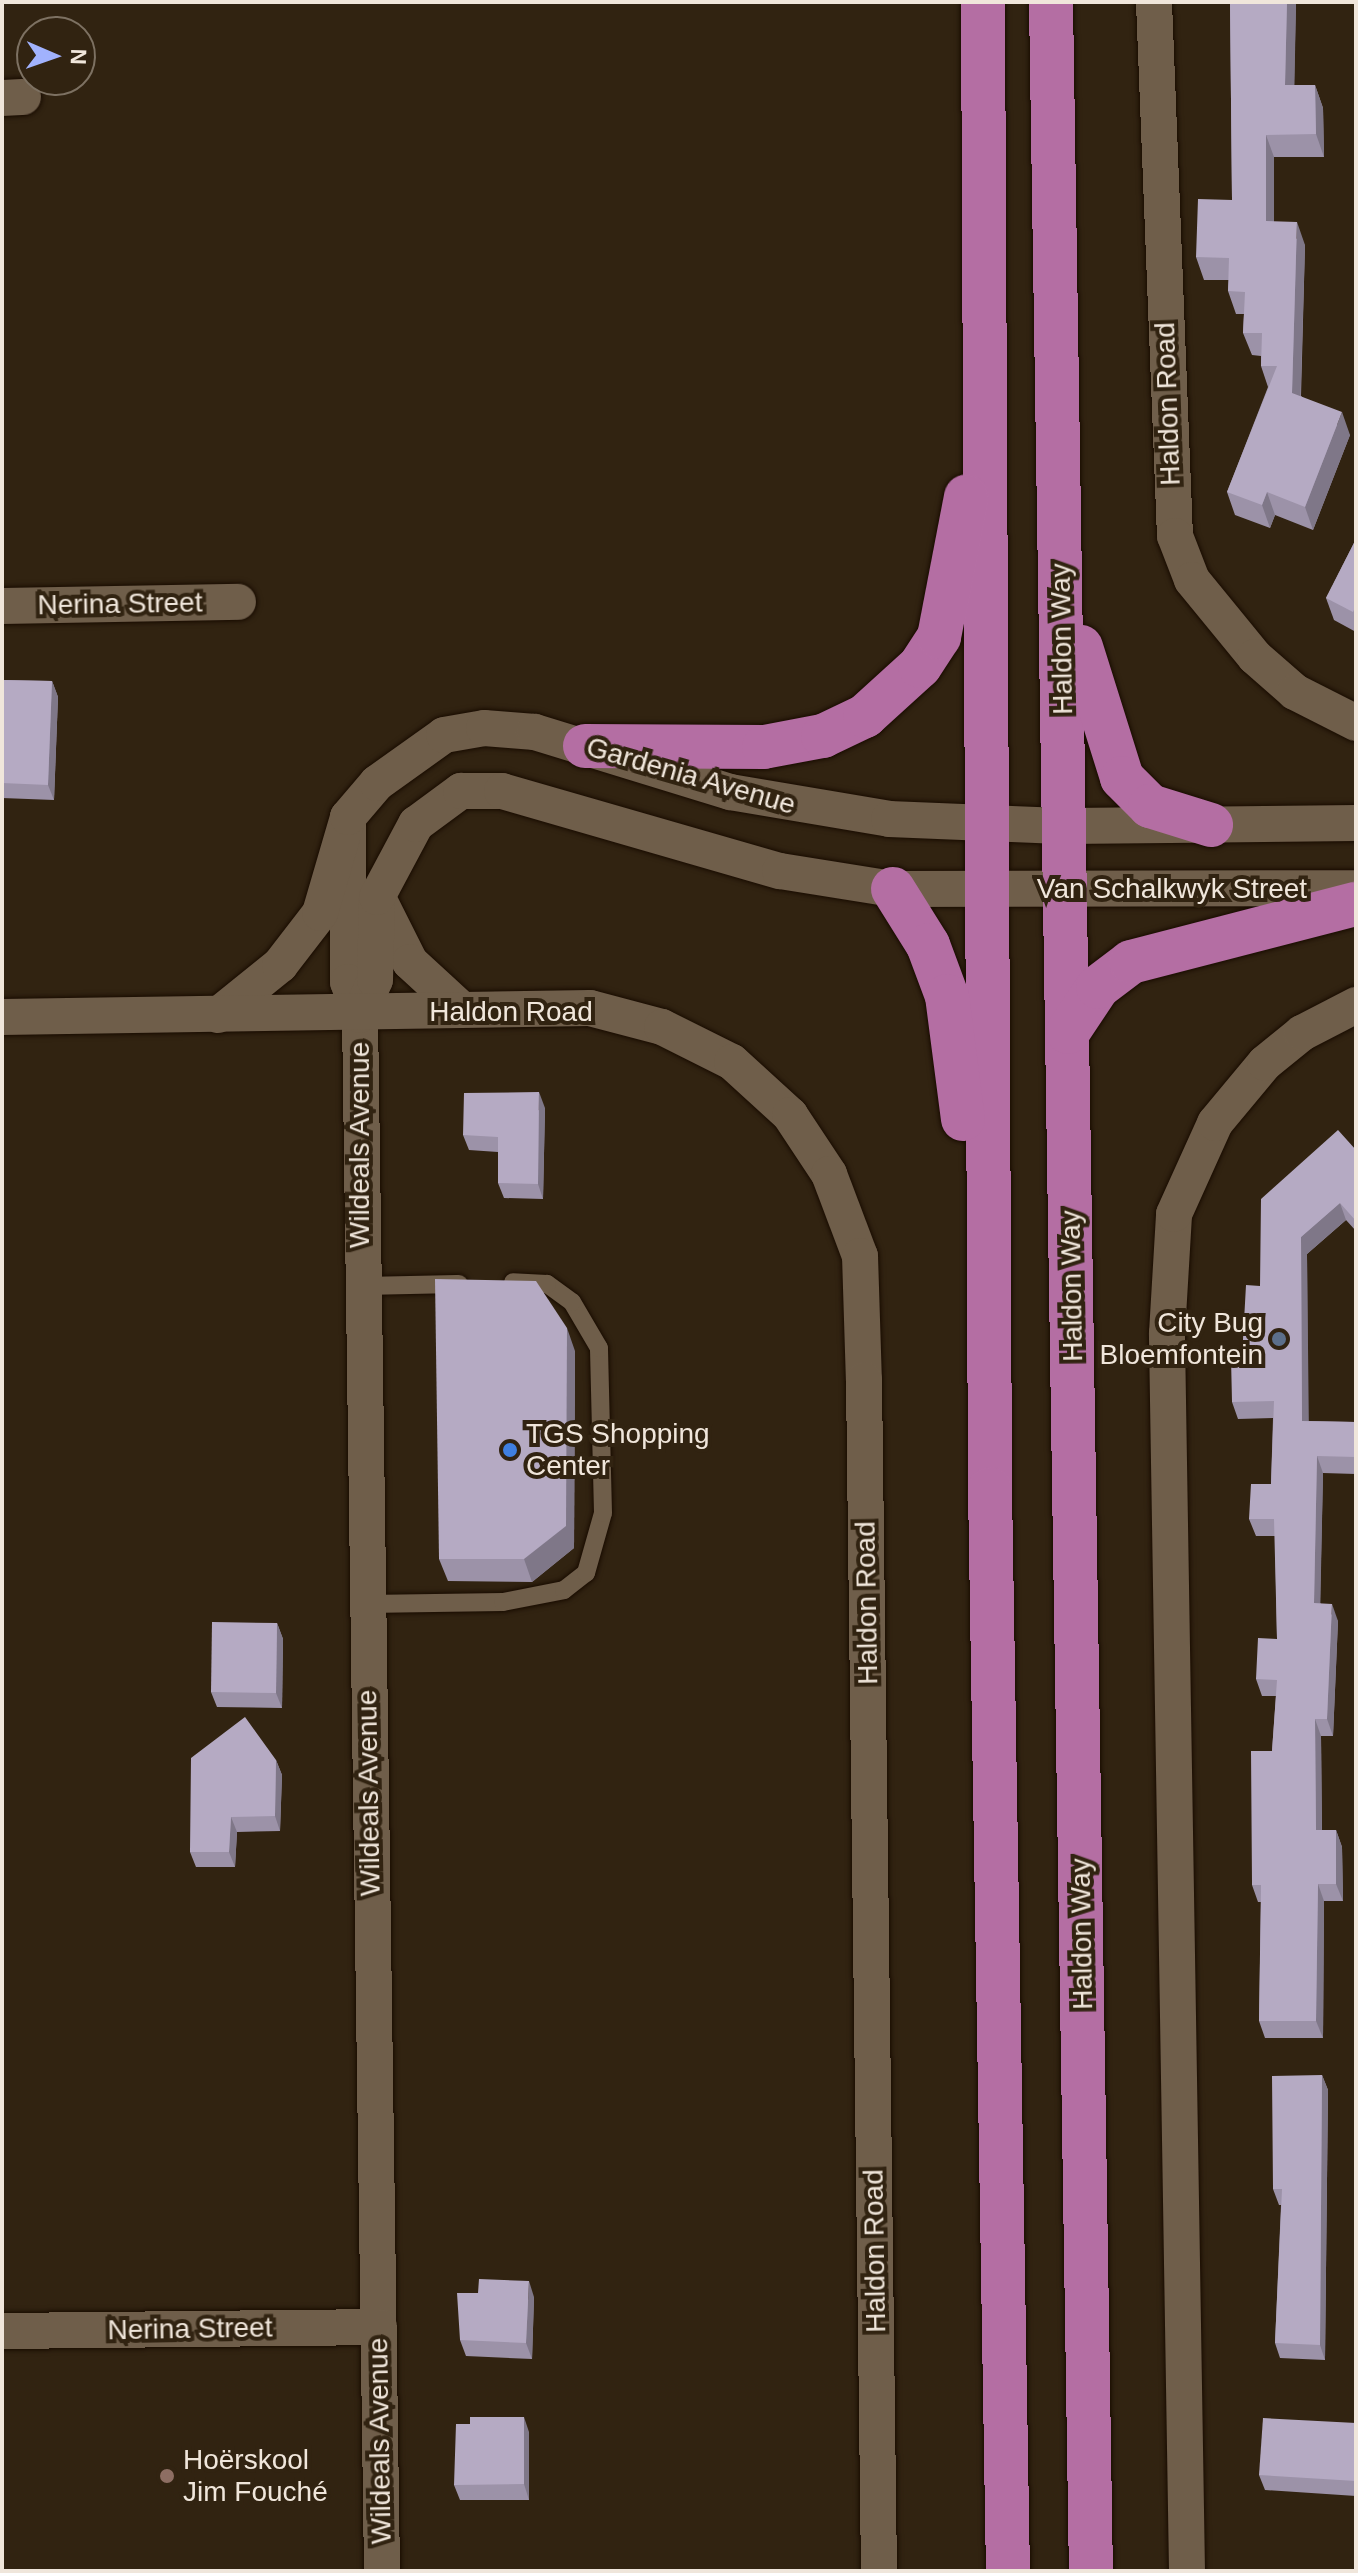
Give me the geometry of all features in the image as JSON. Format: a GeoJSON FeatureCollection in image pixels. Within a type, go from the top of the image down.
{"type":"FeatureCollection","features":[{"type":"Feature","properties":{"kind":"highway"},"geometry":{"type":"LineString","coordinates":[[983,2],[989,318],[987,823],[990,1489],[1008,2571]]}},
{"type":"Feature","properties":{"kind":"highway","name":"Haldon Way"},"geometry":{"type":"LineString","coordinates":[[1051,2],[1058,495],[1067,826],[1091,2571]]}},
{"type":"Feature","properties":{"kind":"highway"},"geometry":{"type":"LineString","coordinates":[[585,746],[764,747],[823,736],[865,716],[920,666],[939,637],[962,541],[989,318]]}},
{"type":"Feature","properties":{"kind":"highway"},"geometry":{"type":"LineString","coordinates":[[1058,495],[1084,664],[1122,778],[1150,806],[1211,825]]}},
{"type":"Feature","properties":{"kind":"highway"},"geometry":{"type":"LineString","coordinates":[[893,889],[939,971],[957,1052],[990,1489]]}},
{"type":"Feature","properties":{"kind":"highway"},"geometry":{"type":"LineString","coordinates":[[1068,1032],[1098,987],[1131,962],[1356,904]]}},
{"type":"Feature","properties":{"kind":"street","name":"Haldon Road"},"geometry":{"type":"LineString","coordinates":[[1154,2],[1175,536],[1192,580],[1255,657],[1295,692],[1356,723]]}},
{"type":"Feature","properties":{"kind":"street","name":"Nerina Street"},"geometry":{"type":"LineString","coordinates":[[2,606],[238,602]]}},
{"type":"Feature","properties":{"kind":"street","name":"Gardenia Avenue"},"geometry":{"type":"LineString","coordinates":[[218,1015],[280,965],[320,913],[348,817],[411,752],[444,735],[535,732],[809,809],[1067,826]]}},
{"type":"Feature","properties":{"kind":"street"},"geometry":{"type":"LineString","coordinates":[[360,1015],[375,980],[377,897],[416,824],[461,791],[502,791],[749,863],[893,889],[988,890]]}},
{"type":"Feature","properties":{"kind":"street"},"geometry":{"type":"LineString","coordinates":[[348,817],[348,982],[360,1015]]}},
{"type":"Feature","properties":{"kind":"street"},"geometry":{"type":"LineString","coordinates":[[1067,826],[1356,823]]}},
{"type":"Feature","properties":{"kind":"street","name":"Van Schalkwyk Street"},"geometry":{"type":"LineString","coordinates":[[988,890],[1356,888]]}},
{"type":"Feature","properties":{"kind":"street"},"geometry":{"type":"LineString","coordinates":[[377,897],[410,962],[460,1008]]}},
{"type":"Feature","properties":{"kind":"street"},"geometry":{"type":"LineString","coordinates":[[1187,2571],[1167,1333],[1174,1214],[1215,1123],[1256,1074],[1302,1033],[1356,1005]]}},
{"type":"Feature","properties":{"kind":"street","name":"Haldon Road"},"geometry":{"type":"LineString","coordinates":[[360,1015],[460,1008],[590,1008],[662,1027],[732,1062],[790,1115],[822,1162],[860,1256],[879,2571]]}},
{"type":"Feature","properties":{"kind":"street"},"geometry":{"type":"LineString","coordinates":[[2,1017],[360,1015]]}},
{"type":"Feature","properties":{"kind":"street","name":"Wildeals Avenue"},"geometry":{"type":"LineString","coordinates":[[360,1015],[360,1286],[382,2571]]}},
{"type":"Feature","properties":{"kind":"street","name":"Nerina Street"},"geometry":{"type":"LineString","coordinates":[[2,2331],[379,2327]]}},
{"type":"Feature","properties":{"kind":"lane"},"geometry":{"type":"LineString","coordinates":[[360,1286],[547,1284],[572,1302],[599,1348],[603,1513],[586,1573],[564,1590],[503,1602],[366,1604]]}},
{"type":"Feature","properties":{"kind":"building"},"geometry":{"type":"Polygon","coordinates":[[[1230,2],[1287,2],[1285,85],[1315,85],[1316,134],[1266,135],[1266,221],[1297,222],[1292,393],[1342,412],[1305,507],[1267,492],[1262,505],[1227,492],[1277,366],[1261,366],[1262,333],[1243,333],[1245,292],[1228,291],[1229,258],[1196,257],[1198,199],[1232,200],[1230,2]]]}},
{"type":"Feature","properties":{"kind":"building"},"geometry":{"type":"Polygon","coordinates":[[[1356,539],[1356,605],[1353,612],[1326,598],[1356,539]]]}},
{"type":"Feature","properties":{"kind":"building"},"geometry":{"type":"Polygon","coordinates":[[[2,680],[52,681],[48,785],[2,783],[2,680]]]}},
{"type":"Feature","properties":{"kind":"building"},"geometry":{"type":"Polygon","coordinates":[[[539,1092],[538,1184],[498,1183],[498,1137],[463,1135],[464,1093],[539,1092]]]}},
{"type":"Feature","properties":{"kind":"building"},"geometry":{"type":"Polygon","coordinates":[[[1338,1130],[1356,1150],[1356,1221],[1340,1203],[1301,1237],[1302,1421],[1356,1422],[1356,1457],[1317,1456],[1314,1603],[1332,1604],[1327,1719],[1315,1719],[1316,1830],[1336,1830],[1336,1884],[1318,1884],[1316,2021],[1259,2021],[1261,1885],[1252,1885],[1251,1751],[1272,1751],[1277,1680],[1256,1679],[1258,1638],[1277,1639],[1274,1519],[1249,1519],[1251,1484],[1271,1484],[1274,1401],[1232,1402],[1231,1358],[1242,1357],[1246,1285],[1260,1286],[1261,1199],[1338,1130]]]}},
{"type":"Feature","properties":{"kind":"building","name":"TGS Shopping Center"},"geometry":{"type":"Polygon","coordinates":[[[435,1279],[536,1281],[567,1328],[566,1526],[524,1559],[439,1559],[435,1279]]]}},
{"type":"Feature","properties":{"kind":"building"},"geometry":{"type":"Polygon","coordinates":[[[212,1622],[277,1623],[276,1693],[211,1692],[212,1622]]]}},
{"type":"Feature","properties":{"kind":"building"},"geometry":{"type":"Polygon","coordinates":[[[245,1717],[276,1760],[275,1816],[231,1817],[229,1852],[190,1852],[191,1758],[245,1717]]]}},
{"type":"Feature","properties":{"kind":"building"},"geometry":{"type":"Polygon","coordinates":[[[1322,2075],[1320,2345],[1275,2343],[1282,2189],[1273,2189],[1272,2076],[1322,2075]]]}},
{"type":"Feature","properties":{"kind":"building"},"geometry":{"type":"Polygon","coordinates":[[[479,2279],[529,2281],[526,2343],[460,2340],[457,2293],[478,2293],[479,2279]]]}},
{"type":"Feature","properties":{"kind":"building"},"geometry":{"type":"Polygon","coordinates":[[[470,2417],[524,2417],[524,2484],[454,2485],[456,2424],[470,2424],[470,2417]]]}},
{"type":"Feature","properties":{"kind":"building"},"geometry":{"type":"Polygon","coordinates":[[[1263,2418],[1356,2423],[1356,2481],[1259,2475],[1263,2418]]]}},
{"type":"Feature","properties":{"kind":"place","name":"City Bug Bloemfontein"},"geometry":{"type":"Point","coordinates":[1279,1339]}},
{"type":"Feature","properties":{"kind":"place","name":"TGS Shopping Center"},"geometry":{"type":"Point","coordinates":[510,1450]}},
{"type":"Feature","properties":{"kind":"place","name":"Hoërskool Jim Fouché"},"geometry":{"type":"Point","coordinates":[167,2476]}}]}
